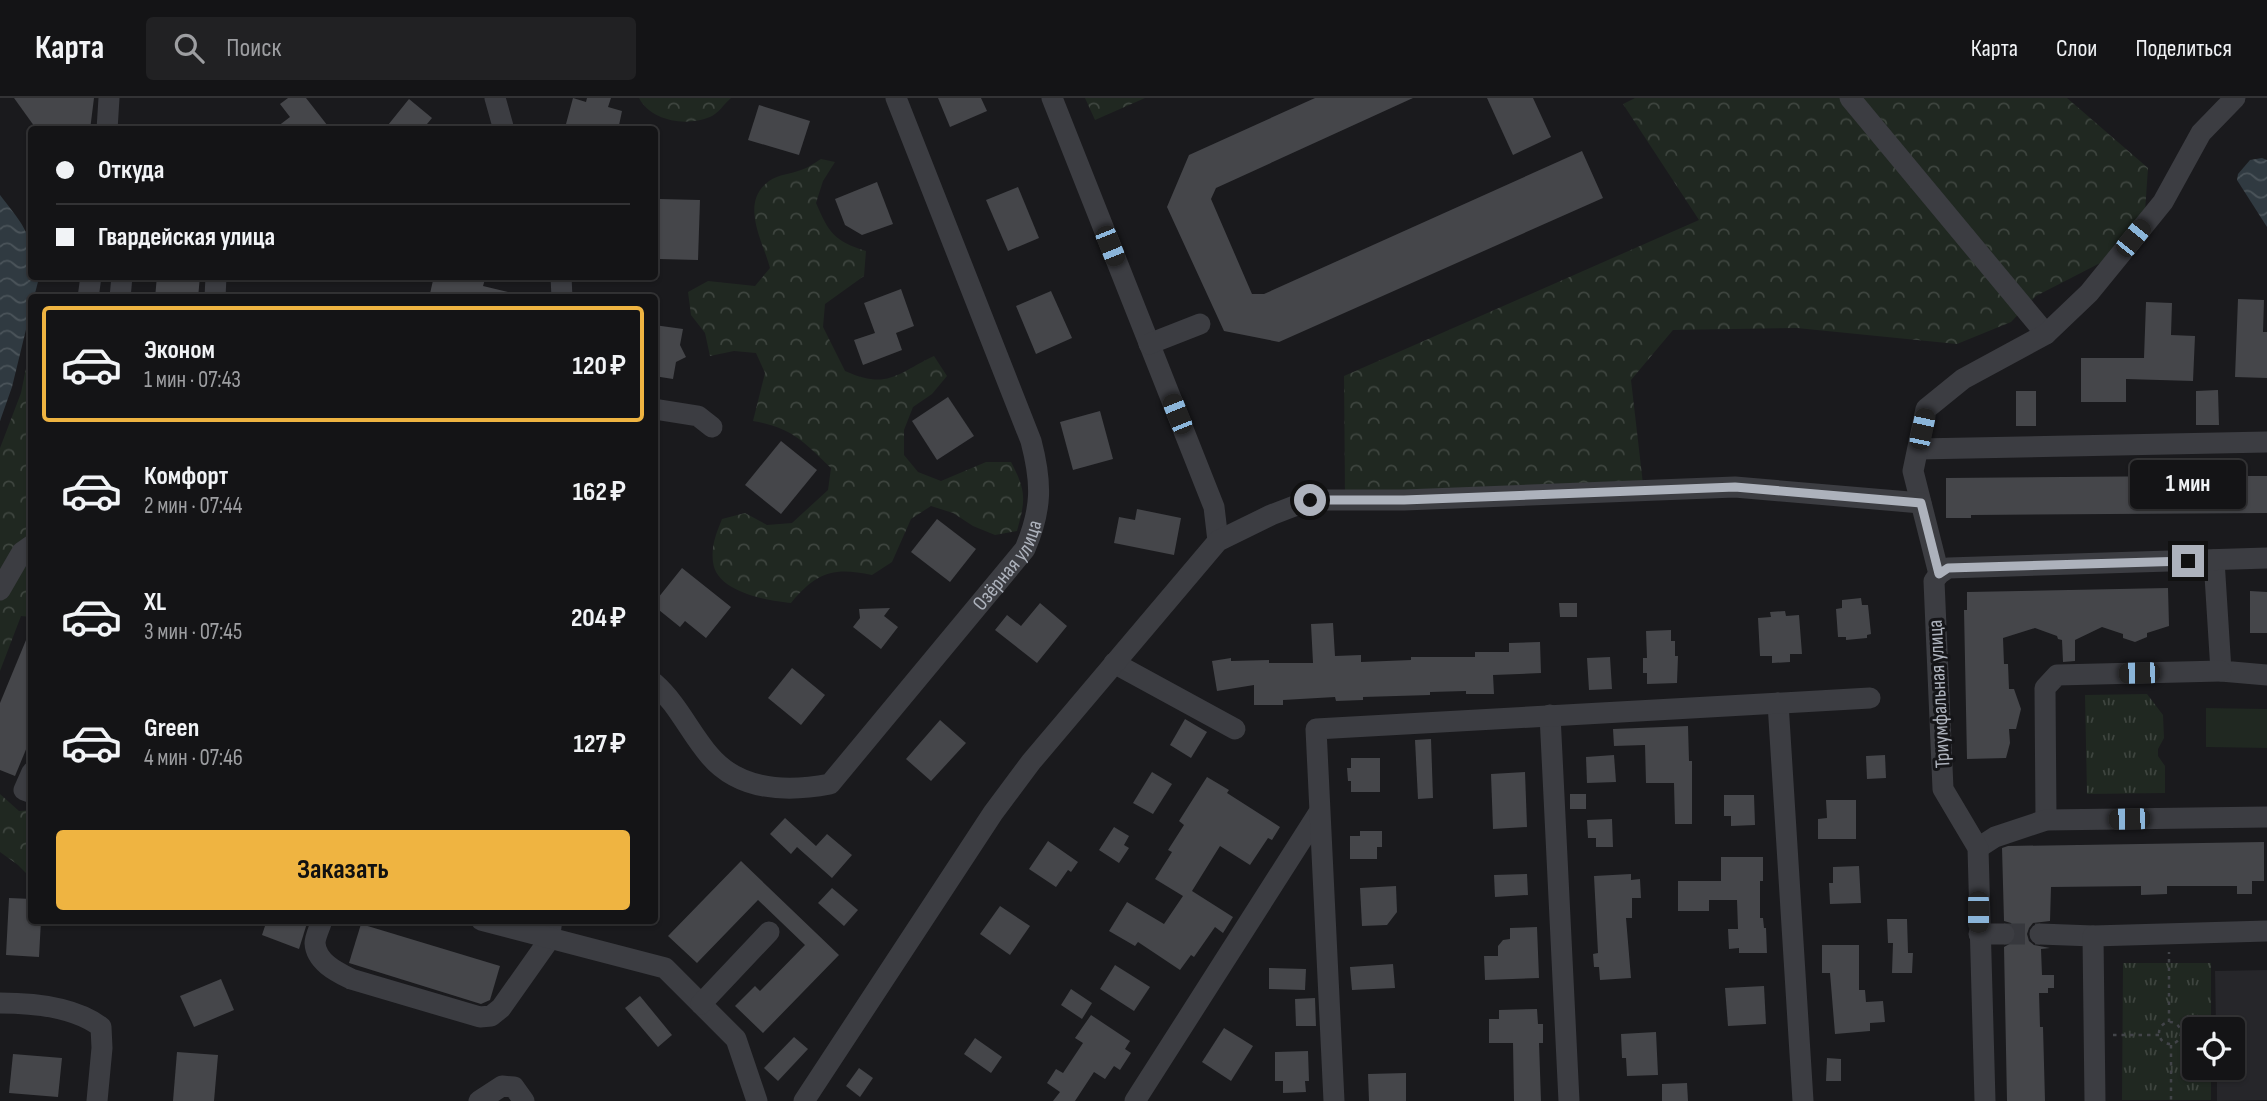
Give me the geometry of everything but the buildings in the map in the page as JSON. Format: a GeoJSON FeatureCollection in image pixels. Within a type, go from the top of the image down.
{"type":"FeatureCollection","features":[{"type":"Feature","properties":{"kind":"street"},"geometry":{"type":"LineString","coordinates":[[107,126],[109,98]]}},
{"type":"Feature","properties":{"kind":"street"},"geometry":{"type":"LineString","coordinates":[[495,98],[503,126]]}},
{"type":"Feature","properties":{"kind":"street","name":"Озёрная улица"},"geometry":{"type":"LineString","coordinates":[[658,688],[711,757],[733,776],[765,787],[799,790],[830,784],[1025,549],[1036,522],[1039,493],[1037,464],[1031,441],[896,98]]}},
{"type":"Feature","properties":{"kind":"street"},"geometry":{"type":"LineString","coordinates":[[1052,98],[1214,508],[1218,541]]}},
{"type":"Feature","properties":{"kind":"street"},"geometry":{"type":"LineString","coordinates":[[1850,98],[2046,334]]}},
{"type":"Feature","properties":{"kind":"street"},"geometry":{"type":"LineString","coordinates":[[2235,98],[2201,133],[2163,202],[2090,293],[2046,334],[1963,379],[1926,410],[1913,471],[1939,574],[1948,568],[2267,558]]}},
{"type":"Feature","properties":{"kind":"street"},"geometry":{"type":"LineString","coordinates":[[1149,344],[1200,324]]}},
{"type":"Feature","properties":{"kind":"street"},"geometry":{"type":"LineString","coordinates":[[658,410],[698,416],[712,427]]}},
{"type":"Feature","properties":{"kind":"street"},"geometry":{"type":"LineString","coordinates":[[1918,449],[2267,442]]}},
{"type":"Feature","properties":{"kind":"street"},"geometry":{"type":"LineString","coordinates":[[804,1101],[993,813],[1031,762],[1218,541],[1270,515],[1310,500],[1417,500],[1735,487],[1921,503]]}},
{"type":"Feature","properties":{"kind":"street"},"geometry":{"type":"LineString","coordinates":[[0,590],[22,552],[28,548]]}},
{"type":"Feature","properties":{"kind":"street"},"geometry":{"type":"LineString","coordinates":[[2214,560],[2221,671]]}},
{"type":"Feature","properties":{"kind":"street","name":"Триумфальная улица"},"geometry":{"type":"LineString","coordinates":[[1939,574],[1934,581],[1943,789],[1978,848]]}},
{"type":"Feature","properties":{"kind":"street"},"geometry":{"type":"LineString","coordinates":[[1115,663],[1235,729]]}},
{"type":"Feature","properties":{"kind":"street"},"geometry":{"type":"LineString","coordinates":[[2046,820],[2045,688],[2057,675],[2221,671],[2267,675]]}},
{"type":"Feature","properties":{"kind":"street"},"geometry":{"type":"LineString","coordinates":[[1334,1101],[1318,814],[1316,729],[1870,698]]}},
{"type":"Feature","properties":{"kind":"street"},"geometry":{"type":"LineString","coordinates":[[1778,703],[1803,1101]]}},
{"type":"Feature","properties":{"kind":"street"},"geometry":{"type":"LineString","coordinates":[[1549,715],[1569,1101]]}},
{"type":"Feature","properties":{"kind":"street"},"geometry":{"type":"LineString","coordinates":[[1135,1101],[1318,814]]}},
{"type":"Feature","properties":{"kind":"street"},"geometry":{"type":"LineString","coordinates":[[1985,1101],[1978,848],[1995,837],[2046,820],[2267,817]]}},
{"type":"Feature","properties":{"kind":"street"},"geometry":{"type":"LineString","coordinates":[[321,924],[315,942],[319,957],[332,970],[351,979],[480,1017],[491,1016],[501,1009],[551,930]]}},
{"type":"Feature","properties":{"kind":"street"},"geometry":{"type":"LineString","coordinates":[[509,924],[551,930],[665,968],[736,1039],[757,1101]]}},
{"type":"Feature","properties":{"kind":"street"},"geometry":{"type":"LineString","coordinates":[[2040,934],[2094,936],[2267,931]]}},
{"type":"Feature","properties":{"kind":"street"},"geometry":{"type":"LineString","coordinates":[[701,1004],[769,932]]}},
{"type":"Feature","properties":{"kind":"street"},"geometry":{"type":"LineString","coordinates":[[1979,934],[2004,934]]}},
{"type":"Feature","properties":{"kind":"street"},"geometry":{"type":"LineString","coordinates":[[2094,936],[2095,1101]]}},
{"type":"Feature","properties":{"kind":"street"},"geometry":{"type":"LineString","coordinates":[[0,1003],[88,1017],[101,1027],[102,1048],[97,1101]]}},
{"type":"Feature","properties":{"kind":"street"},"geometry":{"type":"LineString","coordinates":[[479,1101],[502,1086],[514,1087],[524,1101]]}},
{"type":"Feature","properties":{"kind":"path"},"geometry":{"type":"LineString","coordinates":[[2169,934],[2169,1022]]}},
{"type":"Feature","properties":{"kind":"path"},"geometry":{"type":"LineString","coordinates":[[2169,1022],[2176,1023],[2181,1036],[2171,1045],[2164,1043],[2159,1035],[2162,1024],[2169,1022]]}},
{"type":"Feature","properties":{"kind":"path"},"geometry":{"type":"LineString","coordinates":[[2095,1035],[2159,1035]]}},
{"type":"Feature","properties":{"kind":"path"},"geometry":{"type":"LineString","coordinates":[[2171,1045],[2171,1101]]}},
{"type":"Feature","properties":{"kind":"shaded area"},"geometry":{"type":"Polygon","coordinates":[[[2267,970],[2267,1100],[2217,1101],[2217,1080],[2245,1080],[2245,1017],[2216,1017],[2215,971],[2267,970]]]}},
{"type":"Feature","properties":{"kind":"green space"},"geometry":{"type":"Polygon","coordinates":[[[639,98],[731,98],[713,116],[701,120],[680,121],[660,117],[639,98]]]}},
{"type":"Feature","properties":{"kind":"green space"},"geometry":{"type":"Polygon","coordinates":[[[1085,98],[1145,98],[1095,120],[1085,98]]]}},
{"type":"Feature","properties":{"kind":"green space"},"geometry":{"type":"Polygon","coordinates":[[[1635,98],[2067,98],[2148,168],[2143,241],[2036,296],[2011,322],[1957,344],[1797,328],[1673,330],[1631,380],[1643,484],[1345,495],[1344,376],[1699,220],[1623,104],[1635,98]]]}},
{"type":"Feature","properties":{"kind":"green space"},"geometry":{"type":"Polygon","coordinates":[[[821,159],[835,162],[823,181],[816,203],[834,234],[847,244],[866,251],[864,276],[825,304],[823,327],[845,371],[860,377],[882,379],[900,374],[934,356],[947,376],[932,394],[913,407],[904,430],[904,455],[918,472],[941,481],[986,462],[1011,462],[1020,481],[1023,503],[1017,531],[995,535],[973,526],[953,513],[931,506],[911,519],[892,562],[872,575],[847,572],[827,574],[809,584],[791,603],[744,593],[723,581],[713,562],[716,535],[722,519],[745,513],[767,525],[792,523],[828,490],[831,468],[796,437],[778,428],[753,421],[765,373],[756,353],[734,351],[710,356],[705,333],[691,315],[688,292],[708,281],[755,286],[770,268],[754,211],[760,190],[769,181],[804,169],[821,159]]]}},
{"type":"Feature","properties":{"kind":"green space"},"geometry":{"type":"Polygon","coordinates":[[[28,358],[28,617],[21,616],[0,671],[0,448],[21,393],[28,358]]]}},
{"type":"Feature","properties":{"kind":"green space"},"geometry":{"type":"Polygon","coordinates":[[[2147,694],[2163,715],[2164,738],[2158,749],[2158,756],[2165,766],[2165,793],[2087,794],[2085,695],[2147,694]]]}},
{"type":"Feature","properties":{"kind":"green space"},"geometry":{"type":"Polygon","coordinates":[[[2206,708],[2267,709],[2267,748],[2206,747],[2206,708]]]}},
{"type":"Feature","properties":{"kind":"green space"},"geometry":{"type":"Polygon","coordinates":[[[0,794],[19,811],[28,810],[28,875],[0,852],[0,794]]]}},
{"type":"Feature","properties":{"kind":"green space"},"geometry":{"type":"Polygon","coordinates":[[[2123,963],[2211,963],[2211,1017],[2182,1017],[2182,1080],[2211,1080],[2211,1100],[2122,1100],[2123,963]]]}},
{"type":"Feature","properties":{"kind":"water"},"geometry":{"type":"Polygon","coordinates":[[[2250,160],[2267,160],[2267,227],[2237,180],[2238,174],[2250,160]]]}},
{"type":"Feature","properties":{"kind":"water"},"geometry":{"type":"Polygon","coordinates":[[[0,195],[28,237],[28,280],[38,280],[35,294],[28,294],[28,321],[12,387],[0,421],[0,195]]]}},
{"type":"Feature","properties":{"kind":"tunnel"},"geometry":{"type":"LineString","coordinates":[[2004,934],[2040,934]]}},
{"type":"Feature","properties":{"kind":"route"},"geometry":{"type":"LineString","coordinates":[[1310,500],[1536,496],[1735,487],[1921,503],[1939,574],[1948,568],[2188,561]]}}]}
